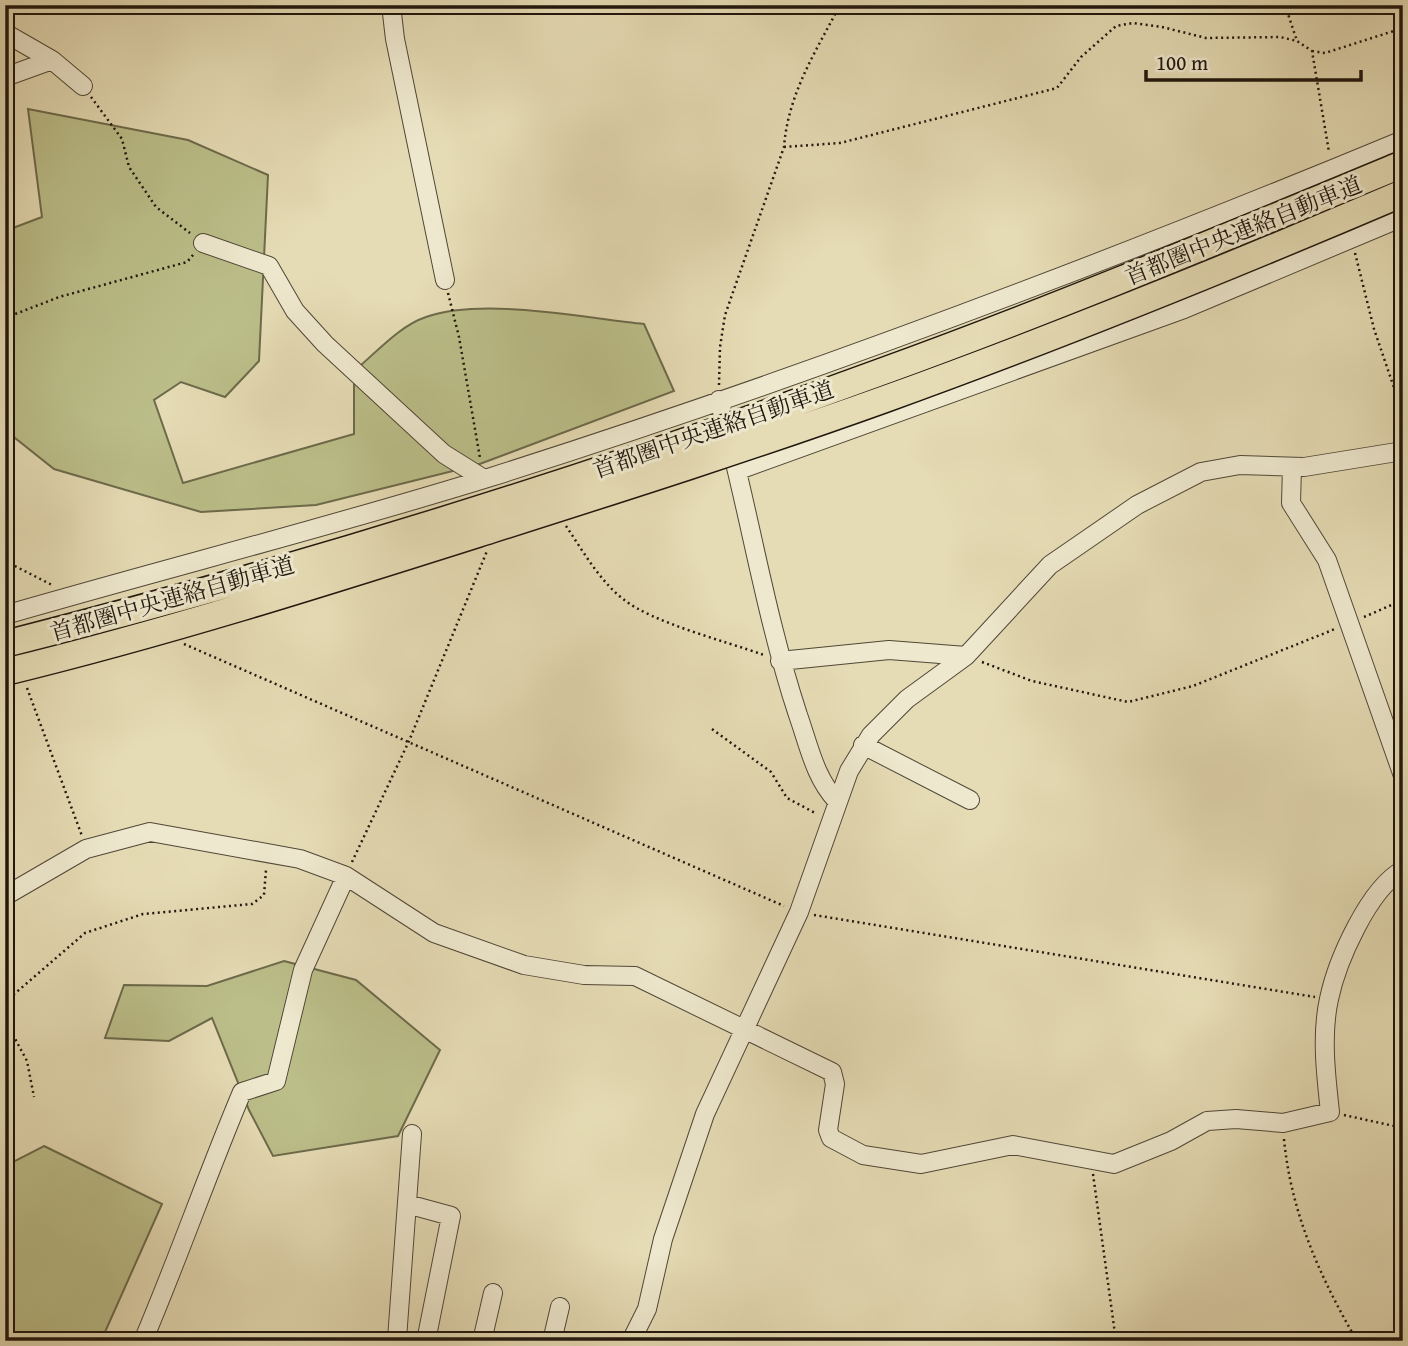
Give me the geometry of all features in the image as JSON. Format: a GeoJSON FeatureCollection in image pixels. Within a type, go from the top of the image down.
{"type":"FeatureCollection","features":[{"type":"Feature","properties":{"kind":"highway","name":"首都圏中央連絡自動車道"},"geometry":{"type":"LineString","coordinates":[[5,644],[235,582],[447,518],[876,374],[1077,298],[1403,164]]}},
{"type":"Feature","properties":{"kind":"highway","name":"首都圏中央連絡自動車道"},"geometry":{"type":"LineString","coordinates":[[15,679],[683,468],[885,399],[1235,265],[1403,193]]}},
{"type":"Feature","properties":{"kind":"street"},"geometry":{"type":"LineString","coordinates":[[391,5],[395,39],[445,280]]}},
{"type":"Feature","properties":{"kind":"street"},"geometry":{"type":"LineString","coordinates":[[5,33],[52,60],[83,86]]}},
{"type":"Feature","properties":{"kind":"street"},"geometry":{"type":"LineString","coordinates":[[5,77],[52,60]]}},
{"type":"Feature","properties":{"kind":"street"},"geometry":{"type":"LineString","coordinates":[[5,615],[485,479],[719,400],[994,302],[1403,139]]}},
{"type":"Feature","properties":{"kind":"street"},"geometry":{"type":"LineString","coordinates":[[739,470],[1184,309],[1403,217]]}},
{"type":"Feature","properties":{"kind":"street"},"geometry":{"type":"LineString","coordinates":[[203,243],[269,266],[295,311],[326,344],[444,454],[485,479]]}},
{"type":"Feature","properties":{"kind":"street"},"geometry":{"type":"LineString","coordinates":[[719,400],[739,470],[780,661],[821,785],[837,801]]}},
{"type":"Feature","properties":{"kind":"street"},"geometry":{"type":"LineString","coordinates":[[631,1341],[647,1309],[663,1239],[705,1114],[799,912],[837,801],[863,745],[907,699],[966,656],[1050,565],[1137,505],[1201,472],[1240,465],[1292,467],[1403,451]]}},
{"type":"Feature","properties":{"kind":"street"},"geometry":{"type":"LineString","coordinates":[[1292,467],[1291,503],[1326,560],[1403,776]]}},
{"type":"Feature","properties":{"kind":"street"},"geometry":{"type":"LineString","coordinates":[[780,661],[889,650],[966,656]]}},
{"type":"Feature","properties":{"kind":"street"},"geometry":{"type":"LineString","coordinates":[[863,745],[970,800]]}},
{"type":"Feature","properties":{"kind":"street"},"geometry":{"type":"LineString","coordinates":[[5,896],[86,849],[150,832],[300,859],[345,876],[434,933],[524,965],[584,975],[635,976],[832,1072],[835,1084],[828,1130],[831,1138],[863,1155],[920,1164],[1013,1145],[1114,1164],[1171,1141],[1207,1121],[1236,1119],[1283,1123],[1329,1112],[1325,1063],[1329,999],[1367,906],[1391,876],[1403,870]]}},
{"type":"Feature","properties":{"kind":"street"},"geometry":{"type":"LineString","coordinates":[[143,1341],[242,1092],[276,1081],[303,970],[345,876]]}},
{"type":"Feature","properties":{"kind":"street"},"geometry":{"type":"LineString","coordinates":[[411,1341],[397,1339],[412,1134]]}},
{"type":"Feature","properties":{"kind":"street"},"geometry":{"type":"LineString","coordinates":[[407,1204],[451,1216],[426,1341]]}},
{"type":"Feature","properties":{"kind":"street"},"geometry":{"type":"LineString","coordinates":[[482,1341],[493,1293]]}},
{"type":"Feature","properties":{"kind":"street"},"geometry":{"type":"LineString","coordinates":[[552,1341],[560,1307]]}},
{"type":"Feature","properties":{"kind":"path"},"geometry":{"type":"LineString","coordinates":[[719,400],[720,347],[725,315],[784,146],[786,117],[798,86],[840,5]]}},
{"type":"Feature","properties":{"kind":"path"},"geometry":{"type":"LineString","coordinates":[[784,146],[840,143],[1057,88],[1081,57],[1116,26],[1133,23],[1163,27],[1206,38],[1280,37],[1297,41]]}},
{"type":"Feature","properties":{"kind":"path"},"geometry":{"type":"LineString","coordinates":[[1312,51],[1325,53],[1403,28]]}},
{"type":"Feature","properties":{"kind":"path"},"geometry":{"type":"LineString","coordinates":[[5,318],[59,297],[187,262],[203,243],[156,207],[128,167],[122,139],[83,86]]}},
{"type":"Feature","properties":{"kind":"path"},"geometry":{"type":"LineString","coordinates":[[445,280],[459,337],[485,479]]}},
{"type":"Feature","properties":{"kind":"path"},"geometry":{"type":"LineString","coordinates":[[560,516],[599,575],[624,599],[654,615],[780,661]]}},
{"type":"Feature","properties":{"kind":"path"},"geometry":{"type":"LineString","coordinates":[[345,876],[410,741],[488,551]]}},
{"type":"Feature","properties":{"kind":"path"},"geometry":{"type":"LineString","coordinates":[[5,561],[73,595]]}},
{"type":"Feature","properties":{"kind":"path"},"geometry":{"type":"LineString","coordinates":[[966,656],[1032,681],[1128,702],[1193,686],[1348,625],[1403,600]]}},
{"type":"Feature","properties":{"kind":"path"},"geometry":{"type":"LineString","coordinates":[[181,643],[799,912],[1329,999]]}},
{"type":"Feature","properties":{"kind":"path"},"geometry":{"type":"LineString","coordinates":[[15,679],[86,849]]}},
{"type":"Feature","properties":{"kind":"path"},"geometry":{"type":"LineString","coordinates":[[712,729],[771,772],[787,799],[832,821]]}},
{"type":"Feature","properties":{"kind":"path"},"geometry":{"type":"LineString","coordinates":[[5,1002],[85,933],[143,914],[252,904],[264,895],[267,853]]}},
{"type":"Feature","properties":{"kind":"path"},"geometry":{"type":"LineString","coordinates":[[5,1020],[27,1061],[34,1097]]}},
{"type":"Feature","properties":{"kind":"path"},"geometry":{"type":"LineString","coordinates":[[1329,1112],[1403,1128]]}},
{"type":"Feature","properties":{"kind":"path"},"geometry":{"type":"LineString","coordinates":[[1283,1123],[1288,1176],[1297,1213],[1318,1268],[1357,1341]]}},
{"type":"Feature","properties":{"kind":"path"},"geometry":{"type":"LineString","coordinates":[[1091,1159],[1116,1341]]}},
{"type":"Feature","properties":{"kind":"green space"},"geometry":{"type":"Polygon","coordinates":[[[28,109],[188,140],[268,175],[259,361],[225,397],[181,382],[154,400],[183,483],[354,434],[354,371],[406,327],[426,317],[450,311],[534,311],[644,324],[674,391],[477,465],[316,505],[201,512],[54,469],[5,430],[5,231],[42,217],[28,109]]]}},
{"type":"Feature","properties":{"kind":"green space"},"geometry":{"type":"Polygon","coordinates":[[[284,961],[356,980],[440,1050],[398,1136],[273,1156],[249,1110],[212,1018],[169,1041],[105,1038],[124,985],[207,986],[284,961]]]}},
{"type":"Feature","properties":{"kind":"green space"},"geometry":{"type":"Polygon","coordinates":[[[44,1146],[162,1204],[101,1341],[5,1341],[5,1166],[44,1146]]]}}]}
